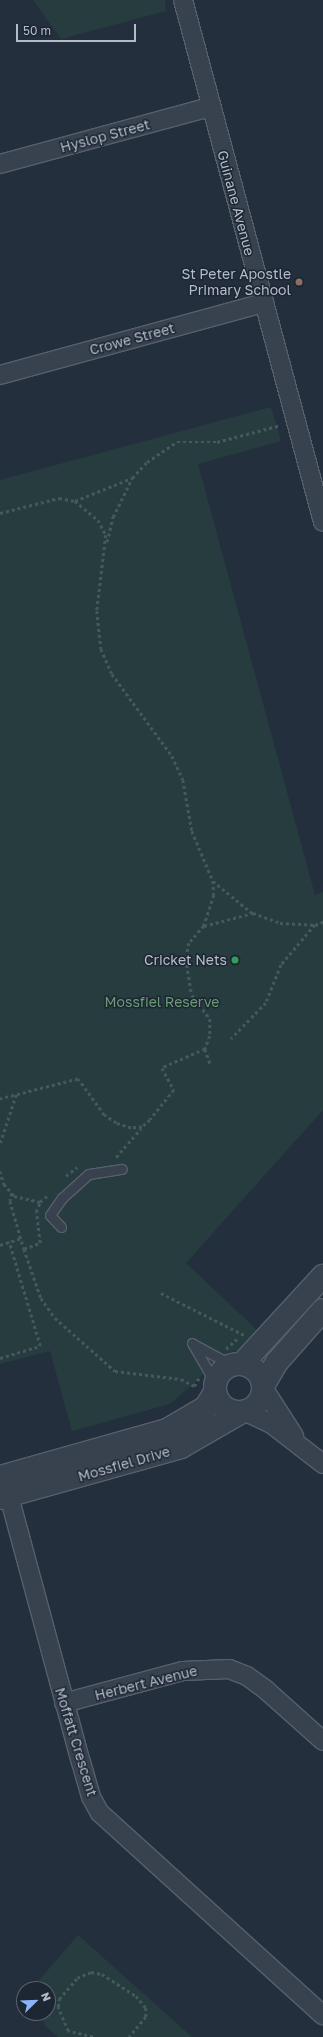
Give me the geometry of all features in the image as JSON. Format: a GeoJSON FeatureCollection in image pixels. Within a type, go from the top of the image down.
{"type":"FeatureCollection","features":[{"type":"Feature","properties":{"kind":"street","name":"Guinane Avenue"},"geometry":{"type":"LineString","coordinates":[[183,0],[210,107],[323,522]]}},
{"type":"Feature","properties":{"kind":"street","name":"Hyslop Street"},"geometry":{"type":"LineString","coordinates":[[0,164],[210,107]]}},
{"type":"Feature","properties":{"kind":"street","name":"Crowe Street"},"geometry":{"type":"LineString","coordinates":[[0,375],[264,303]]}},
{"type":"Feature","properties":{"kind":"street"},"geometry":{"type":"LineString","coordinates":[[323,1276],[210,1382],[227,1409],[243,1412],[298,1442],[323,1464]]}},
{"type":"Feature","properties":{"kind":"street"},"geometry":{"type":"LineString","coordinates":[[243,1412],[259,1403],[264,1387],[277,1362],[323,1310]]}},
{"type":"Feature","properties":{"kind":"street"},"geometry":{"type":"LineString","coordinates":[[232,1361],[256,1371],[264,1387],[298,1442]]}},
{"type":"Feature","properties":{"kind":"street","name":"Mossfiel Drive"},"geometry":{"type":"LineString","coordinates":[[3,1487],[167,1430],[206,1407],[210,1382]]}},
{"type":"Feature","properties":{"kind":"street","name":"Mossfiel Drive"},"geometry":{"type":"LineString","coordinates":[[3,1487],[181,1447],[243,1412]]}},
{"type":"Feature","properties":{"kind":"street","name":"Moffatt Crescent"},"geometry":{"type":"LineString","coordinates":[[3,1487],[91,1797],[100,1813],[323,2015]]}},
{"type":"Feature","properties":{"kind":"street","name":"Herbert Avenue"},"geometry":{"type":"LineString","coordinates":[[64,1703],[183,1671],[229,1669],[247,1676],[266,1690],[323,1741]]}},
{"type":"Feature","properties":{"kind":"lane"},"geometry":{"type":"LineString","coordinates":[[61,1227],[50,1215],[62,1198],[88,1174],[122,1169]]}},
{"type":"Feature","properties":{"kind":"lane"},"geometry":{"type":"LineString","coordinates":[[210,1382],[192,1343],[232,1361]]}},
{"type":"Feature","properties":{"kind":"path"},"geometry":{"type":"LineString","coordinates":[[211,1066],[206,1049],[210,1036],[210,1019],[192,995],[186,959],[189,943],[204,926],[214,895],[213,881],[192,831],[183,780],[172,756],[112,674],[101,649],[97,611],[106,547],[113,517],[132,478],[147,462],[177,442],[217,442],[296,421]]}},
{"type":"Feature","properties":{"kind":"path"},"geometry":{"type":"LineString","coordinates":[[0,513],[59,498],[75,500],[132,478]]}},
{"type":"Feature","properties":{"kind":"path"},"geometry":{"type":"LineString","coordinates":[[75,500],[98,520],[106,535],[106,547]]}},
{"type":"Feature","properties":{"kind":"path"},"geometry":{"type":"LineString","coordinates":[[213,881],[253,913],[280,923],[316,925]]}},
{"type":"Feature","properties":{"kind":"path"},"geometry":{"type":"LineString","coordinates":[[204,926],[253,913]]}},
{"type":"Feature","properties":{"kind":"path"},"geometry":{"type":"LineString","coordinates":[[231,1039],[266,1003],[281,965],[316,925],[323,922]]}},
{"type":"Feature","properties":{"kind":"path"},"geometry":{"type":"LineString","coordinates":[[108,1158],[124,1151],[142,1127],[174,1090],[162,1068],[206,1049]]}},
{"type":"Feature","properties":{"kind":"path"},"geometry":{"type":"LineString","coordinates":[[0,1099],[78,1079],[104,1114],[116,1123],[142,1127]]}},
{"type":"Feature","properties":{"kind":"path"},"geometry":{"type":"LineString","coordinates":[[0,1143],[16,1095]]}},
{"type":"Feature","properties":{"kind":"path"},"geometry":{"type":"LineString","coordinates":[[62,1182],[81,1164]]}},
{"type":"Feature","properties":{"kind":"path"},"geometry":{"type":"LineString","coordinates":[[0,1172],[1,1180],[12,1193],[40,1202]]}},
{"type":"Feature","properties":{"kind":"path"},"geometry":{"type":"LineString","coordinates":[[24,1249],[40,1243],[36,1212],[40,1202],[52,1192]]}},
{"type":"Feature","properties":{"kind":"path"},"geometry":{"type":"LineString","coordinates":[[12,1193],[10,1201],[24,1249],[41,1298],[55,1318],[115,1371],[182,1379],[194,1386],[210,1382]]}},
{"type":"Feature","properties":{"kind":"path"},"geometry":{"type":"LineString","coordinates":[[0,1245],[21,1238]]}},
{"type":"Feature","properties":{"kind":"path"},"geometry":{"type":"LineString","coordinates":[[0,1358],[40,1346],[10,1242]]}},
{"type":"Feature","properties":{"kind":"path"},"geometry":{"type":"LineString","coordinates":[[161,1293],[249,1338]]}},
{"type":"Feature","properties":{"kind":"path"},"geometry":{"type":"LineString","coordinates":[[232,1361],[242,1334]]}},
{"type":"Feature","properties":{"kind":"path"},"geometry":{"type":"LineString","coordinates":[[93,2037],[68,2030],[58,2007],[59,2000],[77,1978],[91,1972],[102,1974],[136,1996],[146,2008],[146,2017],[129,2037]]}},
{"type":"Feature","properties":{"kind":"green space"},"geometry":{"type":"Polygon","coordinates":[[[33,0],[165,0],[166,11],[61,39],[33,0]]]}},
{"type":"Feature","properties":{"kind":"green space","name":"Mossfiel Reserve"},"geometry":{"type":"Polygon","coordinates":[[[271,407],[281,441],[198,464],[315,895],[323,892],[323,1110],[186,1263],[257,1330],[248,1348],[228,1353],[170,1404],[72,1431],[50,1351],[0,1364],[0,480],[271,407]]]}},
{"type":"Feature","properties":{"kind":"green space"},"geometry":{"type":"Polygon","coordinates":[[[78,1935],[192,2037],[58,2037],[45,2026],[43,2021],[56,2021],[56,1981],[38,1981],[78,1935]]]}},
{"type":"Feature","properties":{"kind":"place","name":"St Peter Apostle Primary School"},"geometry":{"type":"Point","coordinates":[299,282]}},
{"type":"Feature","properties":{"kind":"place","name":"Cricket Nets"},"geometry":{"type":"Point","coordinates":[235,960]}}]}
